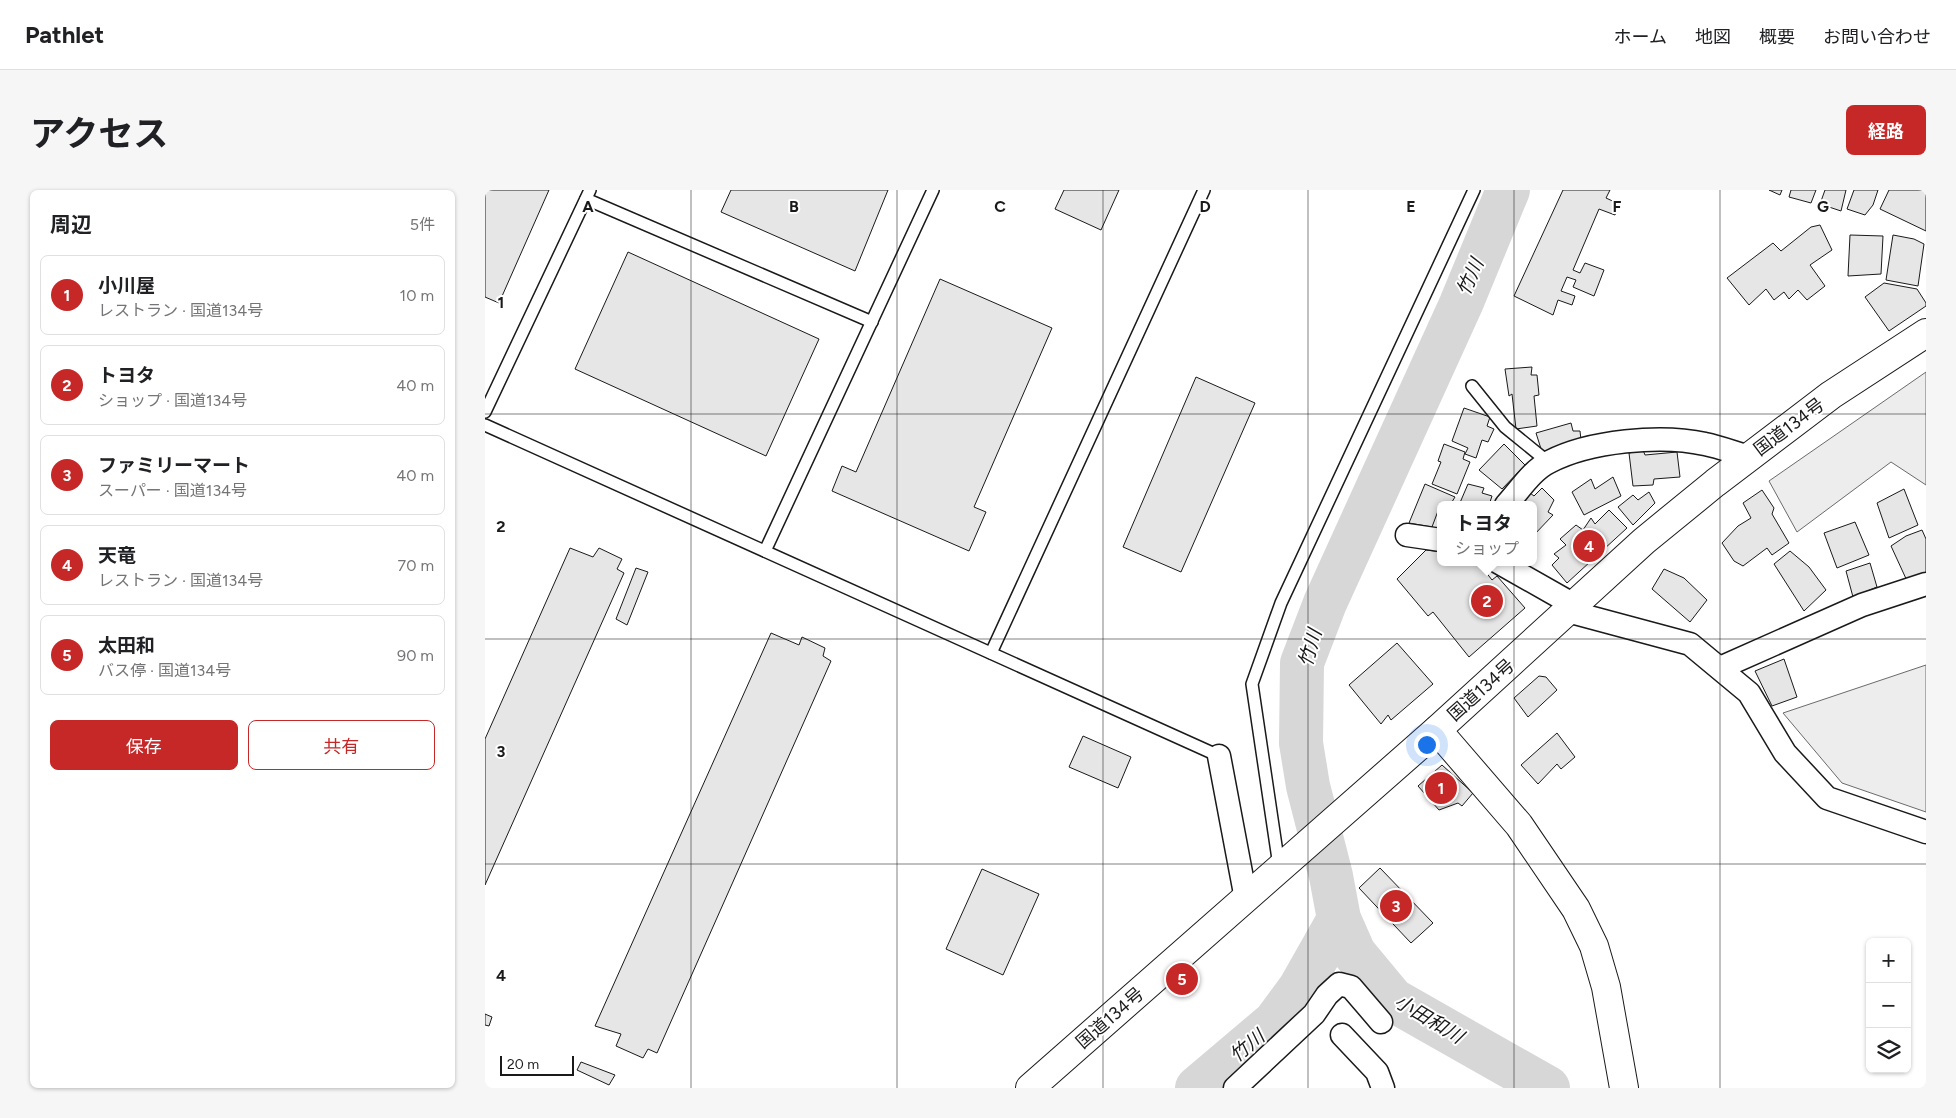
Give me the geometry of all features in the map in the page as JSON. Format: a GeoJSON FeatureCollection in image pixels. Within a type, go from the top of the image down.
{"type":"FeatureCollection","features":[{"type":"Feature","properties":{"kind":"main road","name":"国道134号"},"geometry":{"type":"LineString","coordinates":[[1030,1088],[1437,730],[1644,541],[1749,457],[1831,395],[1926,333]]}},
{"type":"Feature","properties":{"kind":"main road"},"geometry":{"type":"LineString","coordinates":[[1437,730],[1519,824],[1576,908],[1594,946],[1606,987],[1624,1088]]}},
{"type":"Feature","properties":{"kind":"street"},"geometry":{"type":"LineString","coordinates":[[1510,501],[1534,474],[1548,462],[1603,444],[1652,440],[1705,444],[1749,457]]}},
{"type":"Feature","properties":{"kind":"street"},"geometry":{"type":"LineString","coordinates":[[1407,535],[1437,539]]}},
{"type":"Feature","properties":{"kind":"street"},"geometry":{"type":"LineString","coordinates":[[1505,566],[1571,608],[1690,644],[1749,693],[1785,753],[1827,798],[1926,832]]}},
{"type":"Feature","properties":{"kind":"street"},"geometry":{"type":"LineString","coordinates":[[1720,668],[1862,605],[1926,584]]}},
{"type":"Feature","properties":{"kind":"street"},"geometry":{"type":"LineString","coordinates":[[1219,756],[1246,899]]}},
{"type":"Feature","properties":{"kind":"street"},"geometry":{"type":"LineString","coordinates":[[1235,1088],[1314,1014],[1327,995],[1339,984],[1351,987],[1381,1022]]}},
{"type":"Feature","properties":{"kind":"street"},"geometry":{"type":"LineString","coordinates":[[1342,1035],[1377,1072],[1383,1088]]}},
{"type":"Feature","properties":{"kind":"lane"},"geometry":{"type":"LineString","coordinates":[[765,551],[933,190]]}},
{"type":"Feature","properties":{"kind":"lane"},"geometry":{"type":"LineString","coordinates":[[991,653],[1204,190]]}},
{"type":"Feature","properties":{"kind":"lane"},"geometry":{"type":"LineString","coordinates":[[1280,868],[1252,684],[1281,603],[1474,190]]}},
{"type":"Feature","properties":{"kind":"lane"},"geometry":{"type":"LineString","coordinates":[[485,412],[588,195],[872,322]]}},
{"type":"Feature","properties":{"kind":"lane"},"geometry":{"type":"LineString","coordinates":[[1473,386],[1505,427],[1548,462]]}},
{"type":"Feature","properties":{"kind":"lane"},"geometry":{"type":"LineString","coordinates":[[485,425],[1219,756]]}},
{"type":"Feature","properties":{"kind":"shaded area"},"geometry":{"type":"Polygon","coordinates":[[[1926,372],[1926,485],[1891,462],[1797,532],[1769,481],[1926,372]]]}},
{"type":"Feature","properties":{"kind":"shaded area"},"geometry":{"type":"Polygon","coordinates":[[[1926,665],[1926,812],[1842,783],[1783,713],[1926,665]]]}},
{"type":"Feature","properties":{"kind":"building"},"geometry":{"type":"Polygon","coordinates":[[[485,190],[549,190],[499,303],[485,297],[485,190]]]}},
{"type":"Feature","properties":{"kind":"building"},"geometry":{"type":"Polygon","coordinates":[[[731,190],[888,190],[855,271],[721,212],[731,190]]]}},
{"type":"Feature","properties":{"kind":"building"},"geometry":{"type":"Polygon","coordinates":[[[1064,190],[1119,190],[1101,230],[1055,209],[1064,190]]]}},
{"type":"Feature","properties":{"kind":"building"},"geometry":{"type":"Polygon","coordinates":[[[1563,190],[1610,190],[1606,198],[1619,204],[1615,215],[1599,209],[1573,270],[1580,273],[1585,263],[1604,270],[1594,296],[1573,287],[1576,280],[1567,277],[1561,291],[1575,296],[1572,305],[1558,300],[1553,315],[1514,296],[1563,190]]]}},
{"type":"Feature","properties":{"kind":"building"},"geometry":{"type":"Polygon","coordinates":[[[1769,190],[1782,190],[1780,195],[1769,190]]]}},
{"type":"Feature","properties":{"kind":"building"},"geometry":{"type":"Polygon","coordinates":[[[1791,190],[1816,190],[1811,203],[1789,197],[1791,190]]]}},
{"type":"Feature","properties":{"kind":"building"},"geometry":{"type":"Polygon","coordinates":[[[1825,190],[1846,190],[1841,211],[1820,204],[1825,190]]]}},
{"type":"Feature","properties":{"kind":"building"},"geometry":{"type":"Polygon","coordinates":[[[1854,190],[1878,190],[1873,205],[1865,215],[1847,209],[1854,190]]]}},
{"type":"Feature","properties":{"kind":"building"},"geometry":{"type":"Polygon","coordinates":[[[1889,190],[1926,190],[1926,231],[1880,209],[1889,190]]]}},
{"type":"Feature","properties":{"kind":"building"},"geometry":{"type":"Polygon","coordinates":[[[1820,225],[1832,250],[1810,265],[1825,286],[1807,300],[1798,290],[1789,299],[1784,292],[1774,300],[1766,289],[1749,305],[1727,278],[1773,243],[1781,251],[1811,227],[1820,225]]]}},
{"type":"Feature","properties":{"kind":"building"},"geometry":{"type":"Polygon","coordinates":[[[1850,235],[1883,236],[1881,274],[1848,276],[1850,235]]]}},
{"type":"Feature","properties":{"kind":"building"},"geometry":{"type":"Polygon","coordinates":[[[1893,235],[1914,239],[1924,244],[1918,286],[1886,280],[1893,235]]]}},
{"type":"Feature","properties":{"kind":"building"},"geometry":{"type":"Polygon","coordinates":[[[628,252],[819,339],[766,456],[575,369],[628,252]]]}},
{"type":"Feature","properties":{"kind":"building"},"geometry":{"type":"Polygon","coordinates":[[[940,279],[1052,328],[974,507],[986,512],[969,551],[832,491],[842,466],[856,472],[940,279]]]}},
{"type":"Feature","properties":{"kind":"building"},"geometry":{"type":"Polygon","coordinates":[[[1884,283],[1917,289],[1926,303],[1926,306],[1889,331],[1865,297],[1884,283]]]}},
{"type":"Feature","properties":{"kind":"building"},"geometry":{"type":"Polygon","coordinates":[[[1532,367],[1531,375],[1537,375],[1539,395],[1534,396],[1537,426],[1516,429],[1512,394],[1509,396],[1505,369],[1532,367]]]}},
{"type":"Feature","properties":{"kind":"building"},"geometry":{"type":"Polygon","coordinates":[[[1196,377],[1255,403],[1181,572],[1123,547],[1196,377]]]}},
{"type":"Feature","properties":{"kind":"building"},"geometry":{"type":"Polygon","coordinates":[[[1464,408],[1490,417],[1487,426],[1494,429],[1488,442],[1482,440],[1476,458],[1465,454],[1468,448],[1452,441],[1464,408]]]}},
{"type":"Feature","properties":{"kind":"building"},"geometry":{"type":"Polygon","coordinates":[[[1571,423],[1573,431],[1580,431],[1581,440],[1542,452],[1536,433],[1571,423]]]}},
{"type":"Feature","properties":{"kind":"building"},"geometry":{"type":"Polygon","coordinates":[[[1444,444],[1465,452],[1463,459],[1470,462],[1457,494],[1432,484],[1441,462],[1438,461],[1444,444]]]}},
{"type":"Feature","properties":{"kind":"building"},"geometry":{"type":"Polygon","coordinates":[[[1504,444],[1525,465],[1502,489],[1479,470],[1504,444]]]}},
{"type":"Feature","properties":{"kind":"building"},"geometry":{"type":"Polygon","coordinates":[[[1643,450],[1645,455],[1677,452],[1680,477],[1654,479],[1653,485],[1633,486],[1629,453],[1643,450]]]}},
{"type":"Feature","properties":{"kind":"building"},"geometry":{"type":"Polygon","coordinates":[[[1613,477],[1621,496],[1584,515],[1572,492],[1591,479],[1595,489],[1613,477]]]}},
{"type":"Feature","properties":{"kind":"building"},"geometry":{"type":"Polygon","coordinates":[[[1425,484],[1455,497],[1452,501],[1437,501],[1437,514],[1432,527],[1409,523],[1425,484]]]}},
{"type":"Feature","properties":{"kind":"building"},"geometry":{"type":"Polygon","coordinates":[[[1468,484],[1484,488],[1482,493],[1492,496],[1490,501],[1461,501],[1468,484]]]}},
{"type":"Feature","properties":{"kind":"building"},"geometry":{"type":"Polygon","coordinates":[[[1542,488],[1554,500],[1548,512],[1553,515],[1537,532],[1537,501],[1523,501],[1530,493],[1534,496],[1542,488]]]}},
{"type":"Feature","properties":{"kind":"building"},"geometry":{"type":"Polygon","coordinates":[[[1904,489],[1918,525],[1889,538],[1877,503],[1904,489]]]}},
{"type":"Feature","properties":{"kind":"building"},"geometry":{"type":"Polygon","coordinates":[[[1762,490],[1774,508],[1772,514],[1789,543],[1772,555],[1767,548],[1743,566],[1734,561],[1722,543],[1738,526],[1751,518],[1743,503],[1762,490]]]}},
{"type":"Feature","properties":{"kind":"building"},"geometry":{"type":"Polygon","coordinates":[[[1649,492],[1655,503],[1633,525],[1618,507],[1633,495],[1638,500],[1649,492]]]}},
{"type":"Feature","properties":{"kind":"building"},"geometry":{"type":"Polygon","coordinates":[[[1609,510],[1627,528],[1567,583],[1552,565],[1559,558],[1554,554],[1566,545],[1560,539],[1576,525],[1583,530],[1591,518],[1595,524],[1609,510]]]}},
{"type":"Feature","properties":{"kind":"building"},"geometry":{"type":"Polygon","coordinates":[[[1855,522],[1869,555],[1837,568],[1824,533],[1855,522]]]}},
{"type":"Feature","properties":{"kind":"building"},"geometry":{"type":"Polygon","coordinates":[[[1922,530],[1926,539],[1926,577],[1908,583],[1891,546],[1906,536],[1922,530]]]}},
{"type":"Feature","properties":{"kind":"building"},"geometry":{"type":"Polygon","coordinates":[[[570,548],[593,557],[599,548],[622,559],[617,569],[624,573],[485,885],[485,739],[570,548]]]}},
{"type":"Feature","properties":{"kind":"building"},"geometry":{"type":"Polygon","coordinates":[[[1426,550],[1437,551],[1437,566],[1481,566],[1492,580],[1497,576],[1525,608],[1469,657],[1433,612],[1428,616],[1397,579],[1426,550]]]}},
{"type":"Feature","properties":{"kind":"building"},"geometry":{"type":"Polygon","coordinates":[[[1790,551],[1809,567],[1826,590],[1804,611],[1774,564],[1790,551]]]}},
{"type":"Feature","properties":{"kind":"building"},"geometry":{"type":"Polygon","coordinates":[[[1870,563],[1877,587],[1853,597],[1846,571],[1870,563]]]}},
{"type":"Feature","properties":{"kind":"building"},"geometry":{"type":"Polygon","coordinates":[[[636,568],[648,572],[627,625],[616,619],[636,568]]]}},
{"type":"Feature","properties":{"kind":"building"},"geometry":{"type":"Polygon","coordinates":[[[1664,569],[1684,578],[1707,600],[1690,622],[1652,589],[1664,569]]]}},
{"type":"Feature","properties":{"kind":"building"},"geometry":{"type":"Polygon","coordinates":[[[771,633],[799,645],[802,637],[825,648],[823,656],[831,661],[657,1053],[648,1049],[643,1058],[616,1046],[621,1034],[595,1026],[771,633]]]}},
{"type":"Feature","properties":{"kind":"building"},"geometry":{"type":"Polygon","coordinates":[[[1397,643],[1433,684],[1391,720],[1388,715],[1381,724],[1349,685],[1397,643]]]}},
{"type":"Feature","properties":{"kind":"building"},"geometry":{"type":"Polygon","coordinates":[[[1784,659],[1797,697],[1772,706],[1755,671],[1784,659]]]}},
{"type":"Feature","properties":{"kind":"building"},"geometry":{"type":"Polygon","coordinates":[[[1539,676],[1546,677],[1557,690],[1528,717],[1514,698],[1539,676]]]}},
{"type":"Feature","properties":{"kind":"building"},"geometry":{"type":"Polygon","coordinates":[[[1557,733],[1575,757],[1561,769],[1557,764],[1538,784],[1521,765],[1557,733]]]}},
{"type":"Feature","properties":{"kind":"building"},"geometry":{"type":"Polygon","coordinates":[[[1083,736],[1131,757],[1118,788],[1069,767],[1083,736]]]}},
{"type":"Feature","properties":{"kind":"building"},"geometry":{"type":"Polygon","coordinates":[[[1442,765],[1473,793],[1462,806],[1458,803],[1439,810],[1418,786],[1442,765]]]}},
{"type":"Feature","properties":{"kind":"building"},"geometry":{"type":"Polygon","coordinates":[[[1380,868],[1433,923],[1411,943],[1359,888],[1380,868]]]}},
{"type":"Feature","properties":{"kind":"building"},"geometry":{"type":"Polygon","coordinates":[[[982,869],[1039,894],[1003,975],[946,949],[982,869]]]}},
{"type":"Feature","properties":{"kind":"building"},"geometry":{"type":"Polygon","coordinates":[[[485,1014],[492,1017],[489,1026],[485,1025],[485,1014]]]}},
{"type":"Feature","properties":{"kind":"building"},"geometry":{"type":"Polygon","coordinates":[[[581,1062],[615,1075],[609,1085],[577,1070],[581,1062]]]}},
{"type":"Feature","properties":{"kind":"waterway","name":"竹川"},"geometry":{"type":"LineString","coordinates":[[1508,190],[1461,304],[1325,603],[1302,663],[1301,743],[1308,786],[1331,876],[1339,919],[1354,953],[1393,1000],[1548,1088]]}},
{"type":"Feature","properties":{"kind":"waterway","name":"竹川"},"geometry":{"type":"LineString","coordinates":[[1197,1088],[1275,1022],[1300,988],[1339,919]]}},
{"type":"Feature","properties":{"kind":"place","name":"天竜"},"geometry":{"type":"Point","coordinates":[1589,546]}},
{"type":"Feature","properties":{"kind":"place","name":"トヨタ"},"geometry":{"type":"Point","coordinates":[1487,601]}},
{"type":"Feature","properties":{"kind":"place","name":"小川屋"},"geometry":{"type":"Point","coordinates":[1441,788]}},
{"type":"Feature","properties":{"kind":"place","name":"ファミリーマート"},"geometry":{"type":"Point","coordinates":[1396,906]}},
{"type":"Feature","properties":{"kind":"place","name":"太田和"},"geometry":{"type":"Point","coordinates":[1182,979]}},
{"type":"Feature","properties":{"kind":"water label","name":"小田和川"},"geometry":{"type":"Point","coordinates":[1429,1019]}}]}
